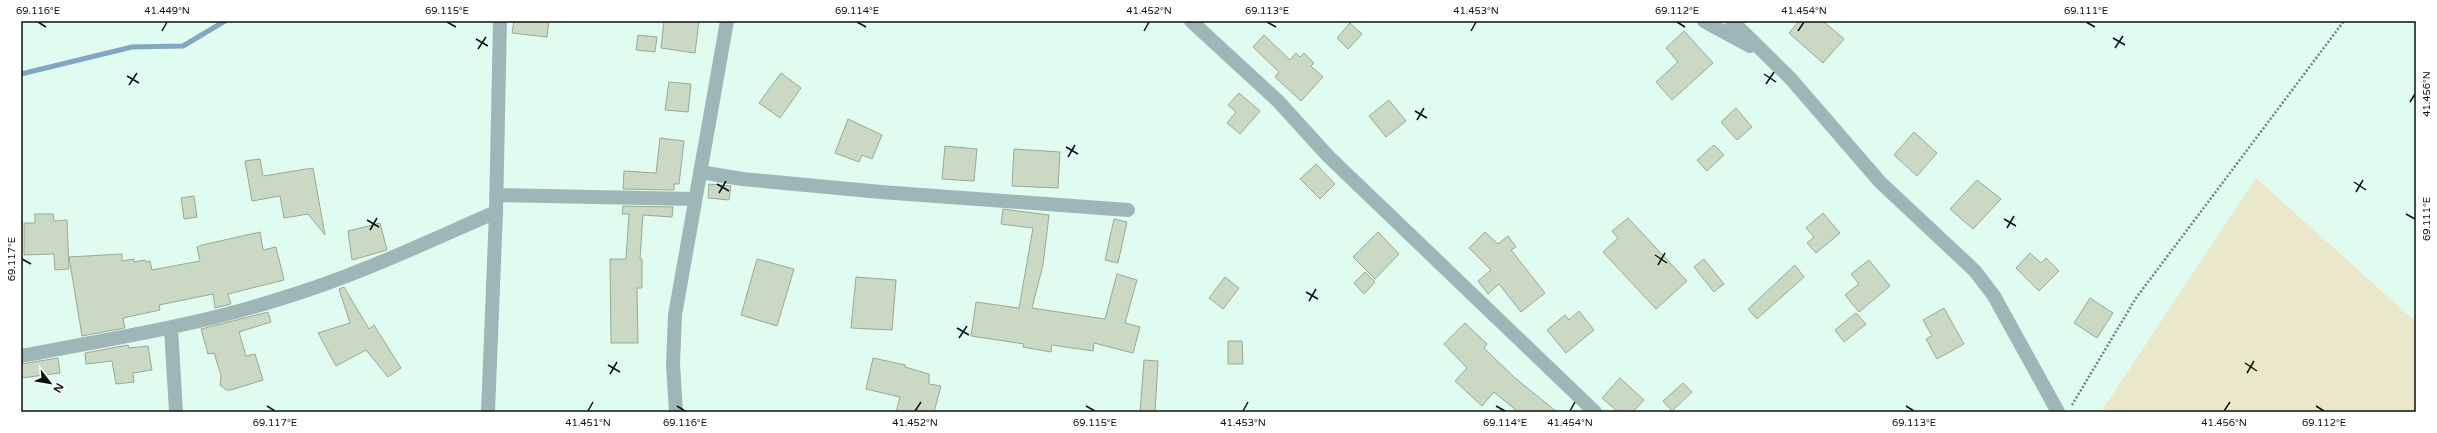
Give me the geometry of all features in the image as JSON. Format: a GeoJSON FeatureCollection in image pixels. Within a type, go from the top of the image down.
{"type":"FeatureCollection","features":[{"type":"Feature","properties":{"kind":"street"},"geometry":{"type":"LineString","coordinates":[[488,412],[496,212],[500,21]]}},
{"type":"Feature","properties":{"kind":"street"},"geometry":{"type":"LineString","coordinates":[[676,412],[673,364],[675,315],[727,21]]}},
{"type":"Feature","properties":{"kind":"street"},"geometry":{"type":"LineString","coordinates":[[1191,21],[1278,101],[1328,156],[1595,412]]}},
{"type":"Feature","properties":{"kind":"street"},"geometry":{"type":"LineString","coordinates":[[1704,21],[1768,56]]}},
{"type":"Feature","properties":{"kind":"street"},"geometry":{"type":"LineString","coordinates":[[1732,21],[1768,56],[1880,182],[1975,271],[1994,296],[2058,412]]}},
{"type":"Feature","properties":{"kind":"street"},"geometry":{"type":"LineString","coordinates":[[700,172],[742,179],[881,192],[1128,210]]}},
{"type":"Feature","properties":{"kind":"street"},"geometry":{"type":"LineString","coordinates":[[496,195],[695,199]]}},
{"type":"Feature","properties":{"kind":"street"},"geometry":{"type":"LineString","coordinates":[[21,356],[171,328],[286,298],[334,280],[496,212]]}},
{"type":"Feature","properties":{"kind":"street"},"geometry":{"type":"LineString","coordinates":[[171,328],[176,412]]}},
{"type":"Feature","properties":{"kind":"path"},"geometry":{"type":"LineString","coordinates":[[2068,412],[2136,298],[2344,21]]}},
{"type":"Feature","properties":{"kind":"shaded area"},"geometry":{"type":"Polygon","coordinates":[[[2256,178],[2416,322],[2416,412],[2101,412],[2256,178]]]}},
{"type":"Feature","properties":{"kind":"building"},"geometry":{"type":"Polygon","coordinates":[[[514,21],[549,21],[547,37],[512,33],[514,21]]]}},
{"type":"Feature","properties":{"kind":"building"},"geometry":{"type":"Polygon","coordinates":[[[664,21],[699,21],[695,53],[661,48],[664,21]]]}},
{"type":"Feature","properties":{"kind":"building"},"geometry":{"type":"Polygon","coordinates":[[[1799,21],[1823,21],[1844,39],[1823,63],[1789,33],[1799,21]]]}},
{"type":"Feature","properties":{"kind":"building"},"geometry":{"type":"Polygon","coordinates":[[[1350,23],[1362,34],[1348,49],[1337,38],[1350,23]]]}},
{"type":"Feature","properties":{"kind":"building"},"geometry":{"type":"Polygon","coordinates":[[[1684,31],[1713,63],[1672,100],[1656,82],[1678,62],[1666,48],[1684,31]]]}},
{"type":"Feature","properties":{"kind":"building"},"geometry":{"type":"Polygon","coordinates":[[[638,35],[657,37],[655,52],[636,50],[638,35]]]}},
{"type":"Feature","properties":{"kind":"building"},"geometry":{"type":"Polygon","coordinates":[[[1264,35],[1290,60],[1296,53],[1300,57],[1304,53],[1314,63],[1311,66],[1323,77],[1301,101],[1275,77],[1279,72],[1253,47],[1264,35]]]}},
{"type":"Feature","properties":{"kind":"building"},"geometry":{"type":"Polygon","coordinates":[[[781,73],[801,88],[780,118],[759,103],[781,73]]]}},
{"type":"Feature","properties":{"kind":"building"},"geometry":{"type":"Polygon","coordinates":[[[669,82],[691,84],[688,112],[665,110],[669,82]]]}},
{"type":"Feature","properties":{"kind":"building"},"geometry":{"type":"Polygon","coordinates":[[[1239,93],[1260,111],[1240,134],[1227,123],[1236,112],[1228,105],[1239,93]]]}},
{"type":"Feature","properties":{"kind":"building"},"geometry":{"type":"Polygon","coordinates":[[[1389,100],[1406,121],[1386,137],[1369,116],[1389,100]]]}},
{"type":"Feature","properties":{"kind":"building"},"geometry":{"type":"Polygon","coordinates":[[[1736,108],[1752,127],[1737,140],[1721,122],[1736,108]]]}},
{"type":"Feature","properties":{"kind":"building"},"geometry":{"type":"Polygon","coordinates":[[[848,119],[882,135],[872,159],[862,155],[859,162],[835,153],[848,119]]]}},
{"type":"Feature","properties":{"kind":"building"},"geometry":{"type":"Polygon","coordinates":[[[1914,132],[1937,153],[1917,176],[1894,155],[1914,132]]]}},
{"type":"Feature","properties":{"kind":"building"},"geometry":{"type":"Polygon","coordinates":[[[660,138],[684,141],[679,184],[674,184],[674,190],[623,189],[624,171],[656,173],[660,138]]]}},
{"type":"Feature","properties":{"kind":"building"},"geometry":{"type":"Polygon","coordinates":[[[1714,145],[1724,155],[1707,171],[1697,160],[1714,145]]]}},
{"type":"Feature","properties":{"kind":"building"},"geometry":{"type":"Polygon","coordinates":[[[945,146],[977,149],[974,181],[942,179],[945,146]]]}},
{"type":"Feature","properties":{"kind":"building"},"geometry":{"type":"Polygon","coordinates":[[[1014,149],[1060,152],[1058,188],[1012,186],[1014,149]]]}},
{"type":"Feature","properties":{"kind":"building"},"geometry":{"type":"Polygon","coordinates":[[[260,159],[263,176],[313,168],[325,235],[308,214],[284,218],[280,196],[252,201],[245,161],[260,159]]]}},
{"type":"Feature","properties":{"kind":"building"},"geometry":{"type":"Polygon","coordinates":[[[1316,164],[1335,184],[1320,199],[1300,179],[1316,164]]]}},
{"type":"Feature","properties":{"kind":"building"},"geometry":{"type":"Polygon","coordinates":[[[1977,180],[2001,199],[1973,229],[1950,209],[1977,180]]]}},
{"type":"Feature","properties":{"kind":"building"},"geometry":{"type":"Polygon","coordinates":[[[709,184],[731,186],[729,200],[708,198],[709,184]]]}},
{"type":"Feature","properties":{"kind":"building"},"geometry":{"type":"Polygon","coordinates":[[[194,196],[197,217],[184,219],[181,198],[194,196]]]}},
{"type":"Feature","properties":{"kind":"building"},"geometry":{"type":"Polygon","coordinates":[[[623,206],[673,207],[672,217],[643,215],[640,259],[642,259],[642,288],[637,288],[638,343],[611,343],[610,259],[626,259],[629,214],[622,214],[623,206]]]}},
{"type":"Feature","properties":{"kind":"building"},"geometry":{"type":"Polygon","coordinates":[[[1003,209],[1049,215],[1043,265],[1032,308],[1105,319],[1117,274],[1137,280],[1125,323],[1140,327],[1133,353],[1094,343],[1093,351],[1052,345],[1051,352],[1023,347],[1024,344],[971,336],[976,302],[1019,308],[1033,228],[1001,224],[1003,209]]]}},
{"type":"Feature","properties":{"kind":"building"},"geometry":{"type":"Polygon","coordinates":[[[1823,213],[1840,233],[1816,253],[1807,243],[1814,237],[1806,228],[1823,213]]]}},
{"type":"Feature","properties":{"kind":"building"},"geometry":{"type":"Polygon","coordinates":[[[35,214],[53,214],[54,221],[67,220],[69,269],[55,270],[54,254],[24,255],[24,223],[35,223],[35,214]]]}},
{"type":"Feature","properties":{"kind":"building"},"geometry":{"type":"Polygon","coordinates":[[[1628,218],[1687,281],[1656,309],[1603,252],[1618,238],[1612,231],[1628,218]]]}},
{"type":"Feature","properties":{"kind":"building"},"geometry":{"type":"Polygon","coordinates":[[[1114,219],[1127,222],[1118,263],[1105,260],[1114,219]]]}},
{"type":"Feature","properties":{"kind":"building"},"geometry":{"type":"Polygon","coordinates":[[[380,223],[387,250],[352,260],[348,231],[380,223]]]}},
{"type":"Feature","properties":{"kind":"building"},"geometry":{"type":"Polygon","coordinates":[[[260,232],[263,250],[276,247],[284,280],[228,294],[231,304],[215,308],[213,294],[159,305],[160,310],[123,318],[125,328],[82,336],[69,257],[122,254],[122,261],[134,259],[134,262],[145,260],[146,262],[150,261],[152,270],[200,261],[197,247],[260,232]]]}},
{"type":"Feature","properties":{"kind":"building"},"geometry":{"type":"Polygon","coordinates":[[[1378,232],[1399,254],[1375,279],[1353,257],[1378,232]]]}},
{"type":"Feature","properties":{"kind":"building"},"geometry":{"type":"Polygon","coordinates":[[[1485,232],[1498,244],[1508,236],[1516,247],[1511,250],[1545,293],[1521,312],[1499,284],[1488,294],[1478,281],[1491,270],[1469,248],[1485,232]]]}},
{"type":"Feature","properties":{"kind":"building"},"geometry":{"type":"Polygon","coordinates":[[[2030,253],[2041,263],[2046,258],[2059,271],[2039,291],[2016,268],[2030,253]]]}},
{"type":"Feature","properties":{"kind":"building"},"geometry":{"type":"Polygon","coordinates":[[[757,259],[794,269],[777,326],[741,315],[757,259]]]}},
{"type":"Feature","properties":{"kind":"building"},"geometry":{"type":"Polygon","coordinates":[[[1704,259],[1724,284],[1714,292],[1694,267],[1704,259]]]}},
{"type":"Feature","properties":{"kind":"building"},"geometry":{"type":"Polygon","coordinates":[[[1869,260],[1890,286],[1859,312],[1845,295],[1859,284],[1851,274],[1869,260]]]}},
{"type":"Feature","properties":{"kind":"building"},"geometry":{"type":"Polygon","coordinates":[[[1795,265],[1804,277],[1757,319],[1748,309],[1795,265]]]}},
{"type":"Feature","properties":{"kind":"building"},"geometry":{"type":"Polygon","coordinates":[[[1365,272],[1375,282],[1364,294],[1354,283],[1365,272]]]}},
{"type":"Feature","properties":{"kind":"building"},"geometry":{"type":"Polygon","coordinates":[[[856,277],[896,280],[892,330],[851,328],[856,277]]]}},
{"type":"Feature","properties":{"kind":"building"},"geometry":{"type":"Polygon","coordinates":[[[1225,277],[1239,288],[1223,309],[1209,298],[1225,277]]]}},
{"type":"Feature","properties":{"kind":"building"},"geometry":{"type":"Polygon","coordinates":[[[344,287],[369,329],[374,325],[401,368],[388,377],[366,350],[336,366],[318,333],[350,323],[339,289],[344,287]]]}},
{"type":"Feature","properties":{"kind":"building"},"geometry":{"type":"Polygon","coordinates":[[[2090,298],[2113,313],[2097,338],[2074,323],[2090,298]]]}},
{"type":"Feature","properties":{"kind":"building"},"geometry":{"type":"Polygon","coordinates":[[[1944,308],[1964,344],[1937,359],[1926,339],[1932,336],[1923,320],[1944,308]]]}},
{"type":"Feature","properties":{"kind":"building"},"geometry":{"type":"Polygon","coordinates":[[[1579,311],[1594,330],[1566,353],[1547,330],[1565,315],[1569,320],[1579,311]]]}},
{"type":"Feature","properties":{"kind":"building"},"geometry":{"type":"Polygon","coordinates":[[[268,312],[271,322],[239,332],[246,356],[255,354],[263,380],[231,390],[226,390],[220,385],[221,375],[214,353],[208,354],[201,329],[268,312]]]}},
{"type":"Feature","properties":{"kind":"building"},"geometry":{"type":"Polygon","coordinates":[[[1856,313],[1866,324],[1844,342],[1835,330],[1856,313]]]}},
{"type":"Feature","properties":{"kind":"building"},"geometry":{"type":"Polygon","coordinates":[[[1465,323],[1487,344],[1484,348],[1515,378],[1557,412],[1518,412],[1494,392],[1482,406],[1455,381],[1467,368],[1444,344],[1465,323]]]}},
{"type":"Feature","properties":{"kind":"building"},"geometry":{"type":"Polygon","coordinates":[[[1228,341],[1242,341],[1243,364],[1228,364],[1228,341]]]}},
{"type":"Feature","properties":{"kind":"building"},"geometry":{"type":"Polygon","coordinates":[[[128,345],[129,348],[148,346],[152,370],[133,373],[134,382],[116,384],[112,361],[86,364],[85,353],[128,345]]]}},
{"type":"Feature","properties":{"kind":"building"},"geometry":{"type":"Polygon","coordinates":[[[58,358],[60,373],[21,378],[21,364],[58,358]]]}},
{"type":"Feature","properties":{"kind":"building"},"geometry":{"type":"Polygon","coordinates":[[[873,358],[905,365],[905,367],[929,374],[929,384],[941,386],[934,412],[896,412],[900,397],[866,389],[873,358]]]}},
{"type":"Feature","properties":{"kind":"building"},"geometry":{"type":"Polygon","coordinates":[[[1144,360],[1158,361],[1155,412],[1140,412],[1144,360]]]}},
{"type":"Feature","properties":{"kind":"building"},"geometry":{"type":"Polygon","coordinates":[[[1620,378],[1644,400],[1633,412],[1618,412],[1602,398],[1620,378]]]}},
{"type":"Feature","properties":{"kind":"building"},"geometry":{"type":"Polygon","coordinates":[[[1683,383],[1692,392],[1672,411],[1663,401],[1683,383]]]}},
{"type":"Feature","properties":{"kind":"waterway"},"geometry":{"type":"LineString","coordinates":[[21,74],[132,47],[183,46],[225,21]]}}]}
